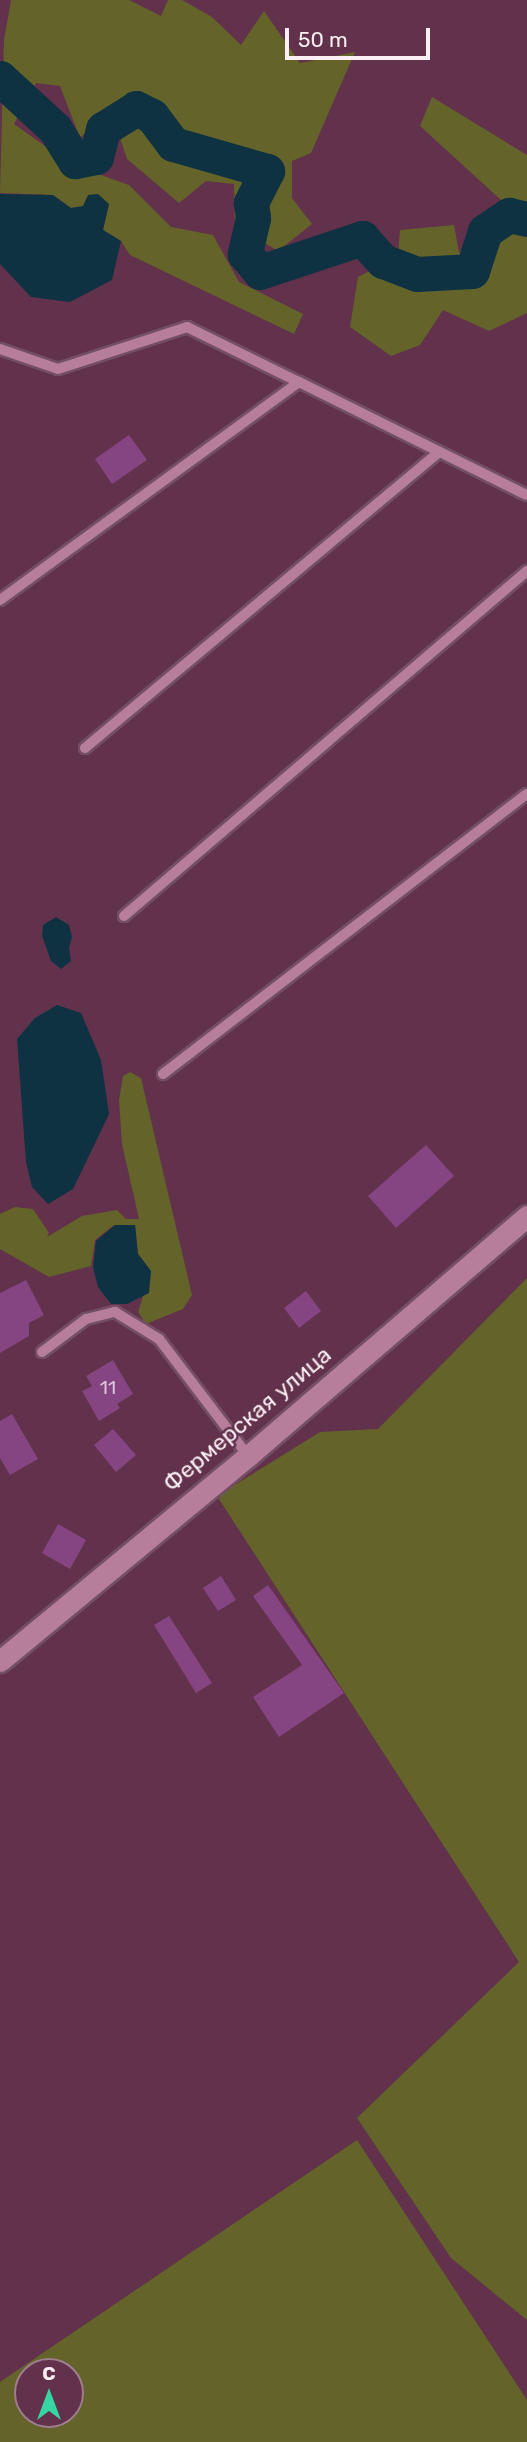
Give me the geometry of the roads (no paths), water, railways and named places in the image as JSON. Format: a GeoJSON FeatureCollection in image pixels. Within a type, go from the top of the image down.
{"type":"FeatureCollection","features":[{"type":"Feature","properties":{"kind":"street","name":"Фермерская улица"},"geometry":{"type":"LineString","coordinates":[[0,1661],[248,1456],[527,1216]]}},
{"type":"Feature","properties":{"kind":"lane"},"geometry":{"type":"LineString","coordinates":[[0,349],[58,369],[187,327],[527,495]]}},
{"type":"Feature","properties":{"kind":"lane"},"geometry":{"type":"LineString","coordinates":[[0,600],[299,382]]}},
{"type":"Feature","properties":{"kind":"lane"},"geometry":{"type":"LineString","coordinates":[[85,748],[439,452]]}},
{"type":"Feature","properties":{"kind":"lane"},"geometry":{"type":"LineString","coordinates":[[124,916],[527,571]]}},
{"type":"Feature","properties":{"kind":"lane"},"geometry":{"type":"LineString","coordinates":[[163,1074],[527,794]]}},
{"type":"Feature","properties":{"kind":"lane"},"geometry":{"type":"LineString","coordinates":[[42,1352],[86,1319],[115,1312],[159,1339],[248,1456]]}},
{"type":"Feature","properties":{"kind":"water"},"geometry":{"type":"Polygon","coordinates":[[[0,194],[53,195],[71,208],[83,206],[88,195],[98,194],[109,204],[103,230],[121,241],[112,280],[70,302],[31,297],[0,264],[0,194]]]}},
{"type":"Feature","properties":{"kind":"water"},"geometry":{"type":"Polygon","coordinates":[[[56,917],[69,925],[72,937],[69,948],[71,961],[61,969],[51,961],[42,936],[43,925],[56,917]]]}},
{"type":"Feature","properties":{"kind":"water"},"geometry":{"type":"Polygon","coordinates":[[[57,1005],[81,1013],[101,1060],[109,1114],[73,1189],[48,1204],[32,1187],[26,1162],[17,1039],[35,1018],[57,1005]]]}},
{"type":"Feature","properties":{"kind":"water"},"geometry":{"type":"Polygon","coordinates":[[[115,1225],[135,1225],[138,1254],[151,1271],[149,1293],[127,1304],[111,1304],[98,1287],[93,1267],[96,1241],[115,1225]]]}},
{"type":"Feature","properties":{"kind":"waterway"},"geometry":{"type":"LineString","coordinates":[[0,78],[55,129],[75,161],[96,157],[103,129],[136,108],[152,116],[173,144],[267,171],[251,203],[253,218],[245,254],[260,272],[362,238],[383,261],[417,274],[472,271],[485,231],[509,215],[527,219]]}}]}
